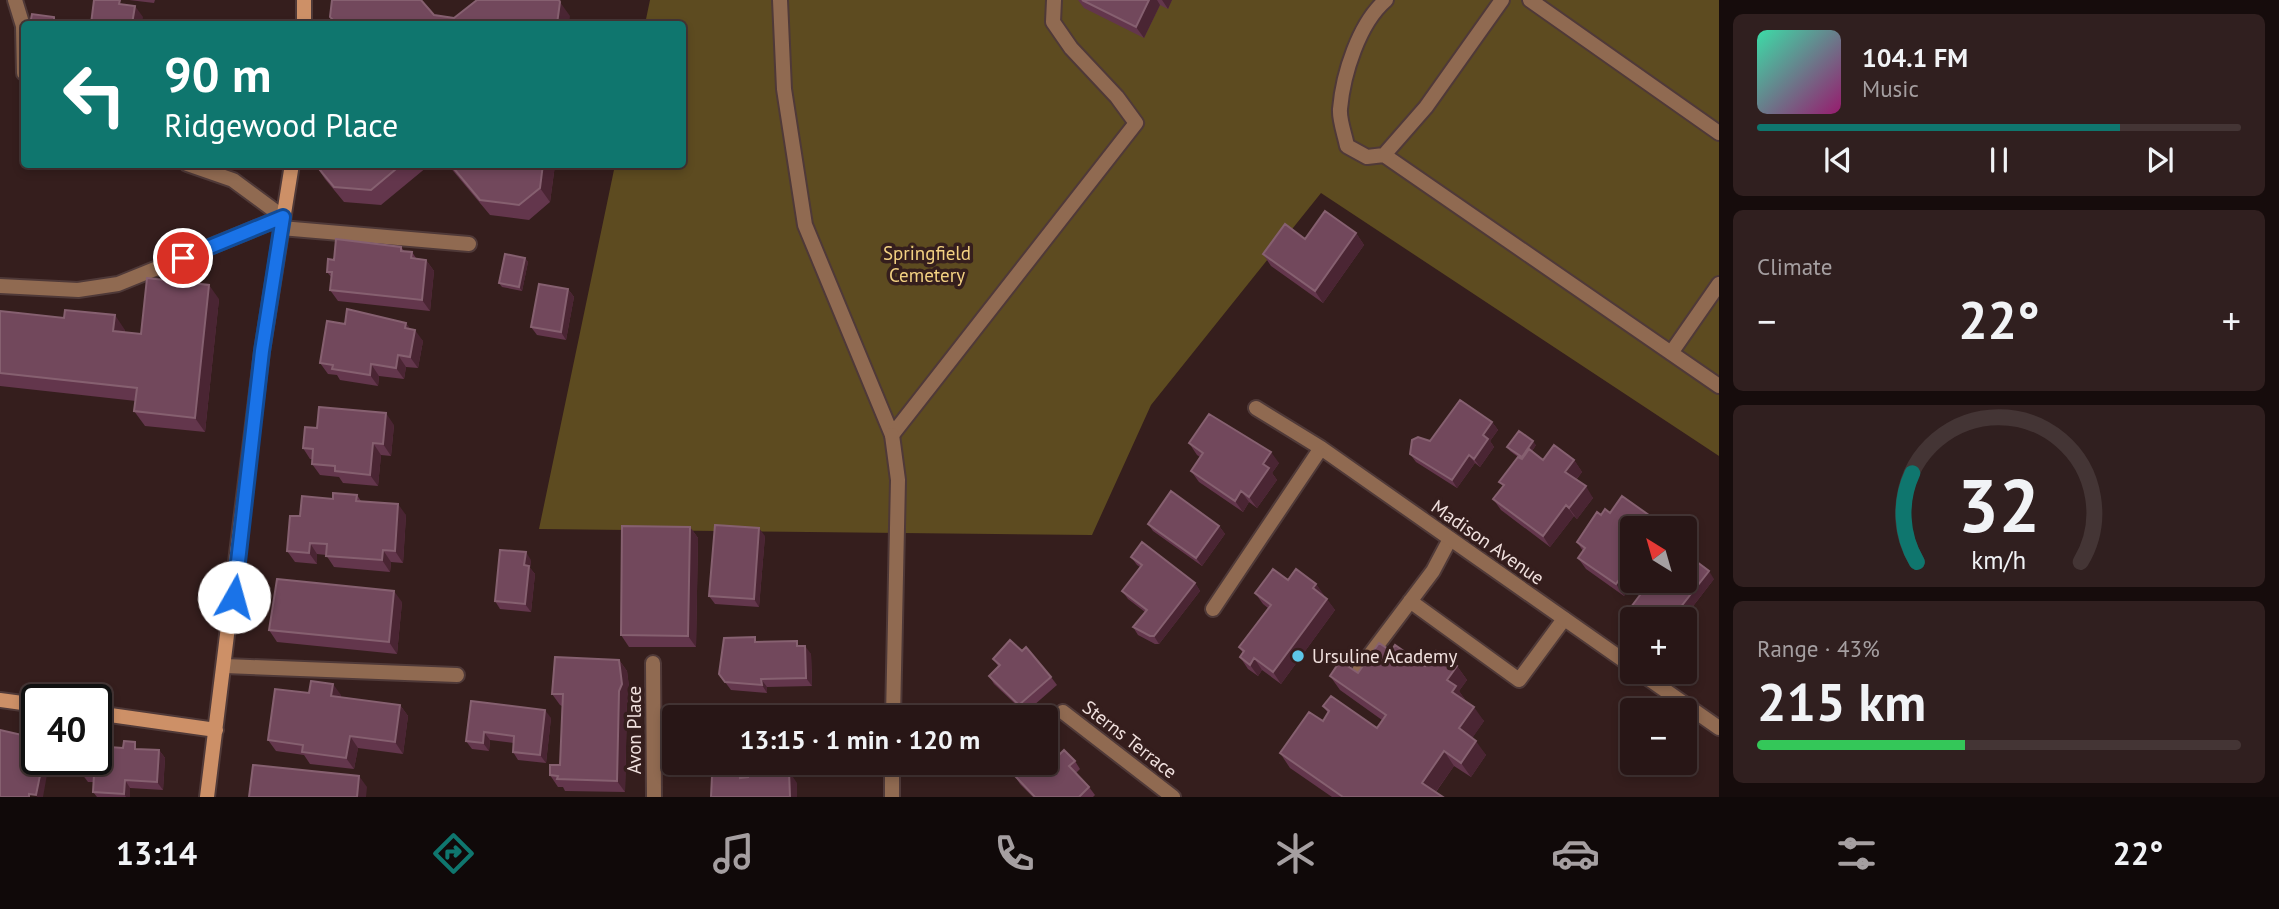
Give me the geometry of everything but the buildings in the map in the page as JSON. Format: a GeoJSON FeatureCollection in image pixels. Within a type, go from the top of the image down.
{"type":"FeatureCollection","features":[{"type":"Feature","properties":{"kind":"street"},"geometry":{"type":"LineString","coordinates":[[15,0],[21,21]]}},
{"type":"Feature","properties":{"kind":"street"},"geometry":{"type":"LineString","coordinates":[[304,0],[304,21]]}},
{"type":"Feature","properties":{"kind":"street"},"geometry":{"type":"LineString","coordinates":[[780,0],[784,89],[805,225],[892,435],[898,480],[893,705]]}},
{"type":"Feature","properties":{"kind":"street"},"geometry":{"type":"LineString","coordinates":[[892,435],[1136,123],[1117,97],[1071,48],[1053,22],[1054,0]]}},
{"type":"Feature","properties":{"kind":"street"},"geometry":{"type":"LineString","coordinates":[[1386,0],[1376,8],[1351,58],[1339,111],[1347,146],[1367,157],[1384,155],[1719,386]]}},
{"type":"Feature","properties":{"kind":"street"},"geometry":{"type":"LineString","coordinates":[[1384,155],[1426,107],[1502,0]]}},
{"type":"Feature","properties":{"kind":"street"},"geometry":{"type":"LineString","coordinates":[[1530,0],[1719,133]]}},
{"type":"Feature","properties":{"kind":"street"},"geometry":{"type":"LineString","coordinates":[[198,168],[233,180],[282,223]]}},
{"type":"Feature","properties":{"kind":"street"},"geometry":{"type":"LineString","coordinates":[[207,797],[262,351],[291,168]]}},
{"type":"Feature","properties":{"kind":"street"},"geometry":{"type":"LineString","coordinates":[[0,286],[78,290],[118,284],[282,223],[469,244]]}},
{"type":"Feature","properties":{"kind":"street"},"geometry":{"type":"LineString","coordinates":[[1671,353],[1719,284]]}},
{"type":"Feature","properties":{"kind":"street","name":"Madison Avenue"},"geometry":{"type":"LineString","coordinates":[[1256,408],[1321,448],[1620,658]]}},
{"type":"Feature","properties":{"kind":"street"},"geometry":{"type":"LineString","coordinates":[[1213,609],[1321,448]]}},
{"type":"Feature","properties":{"kind":"street"},"geometry":{"type":"LineString","coordinates":[[1360,668],[1433,571],[1450,539]]}},
{"type":"Feature","properties":{"kind":"street"},"geometry":{"type":"LineString","coordinates":[[1410,601],[1520,680],[1564,619]]}},
{"type":"Feature","properties":{"kind":"street","name":"Avon Place"},"geometry":{"type":"LineString","coordinates":[[653,663],[654,797]]}},
{"type":"Feature","properties":{"kind":"street"},"geometry":{"type":"LineString","coordinates":[[225,666],[457,674]]}},
{"type":"Feature","properties":{"kind":"street"},"geometry":{"type":"LineString","coordinates":[[1656,684],[1719,728]]}},
{"type":"Feature","properties":{"kind":"street"},"geometry":{"type":"LineString","coordinates":[[0,700],[21,703]]}},
{"type":"Feature","properties":{"kind":"street","name":"Sterns Terrace"},"geometry":{"type":"LineString","coordinates":[[1063,712],[1173,797]]}},
{"type":"Feature","properties":{"kind":"street"},"geometry":{"type":"LineString","coordinates":[[112,715],[216,730]]}},
{"type":"Feature","properties":{"kind":"street"},"geometry":{"type":"LineString","coordinates":[[892,775],[892,797]]}},
{"type":"Feature","properties":{"kind":"green space","name":"Springfield Cemetery"},"geometry":{"type":"Polygon","coordinates":[[[650,0],[1719,0],[1719,456],[1321,193],[1151,405],[1092,535],[539,529],[614,168],[686,168],[686,21],[646,21],[650,0]]]}},
{"type":"Feature","properties":{"kind":"place","name":"Ursuline Academy"},"geometry":{"type":"Point","coordinates":[1298,656]}},
{"type":"Feature","properties":{"kind":"route"},"geometry":{"type":"LineString","coordinates":[[183,258],[283,217],[262,351],[234,597]]}}]}
